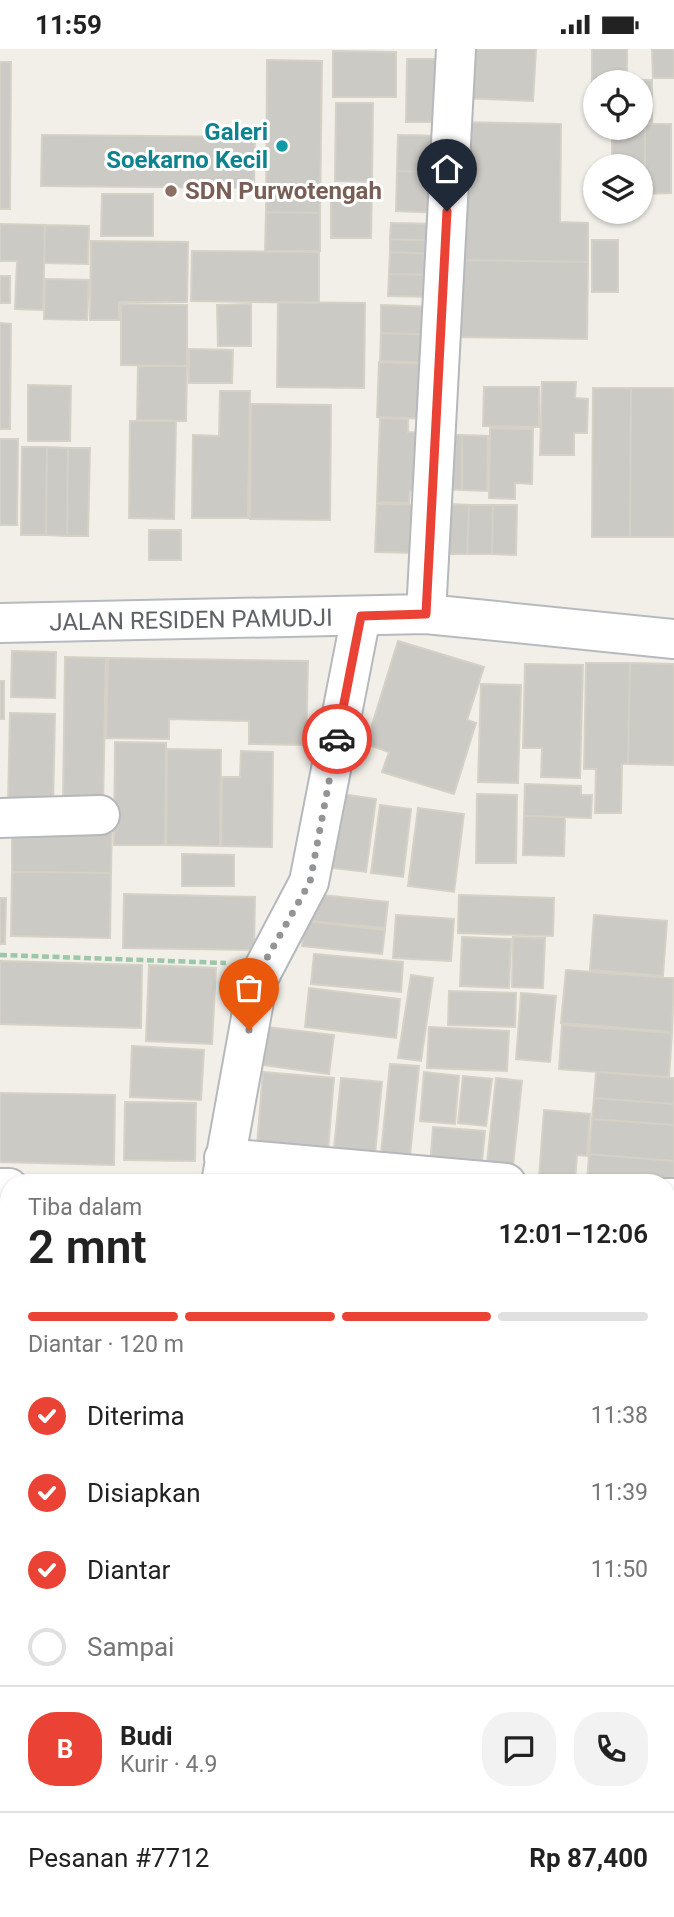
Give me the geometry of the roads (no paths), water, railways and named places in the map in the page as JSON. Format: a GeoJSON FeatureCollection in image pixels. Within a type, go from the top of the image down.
{"type":"FeatureCollection","features":[{"type":"Feature","properties":{"kind":"street"},"geometry":{"type":"LineString","coordinates":[[426,614],[456,49]]}},
{"type":"Feature","properties":{"kind":"street","name":"JALAN RESIDEN PAMUDJI"},"geometry":{"type":"LineString","coordinates":[[0,623],[426,614],[674,639]]}},
{"type":"Feature","properties":{"kind":"street"},"geometry":{"type":"LineString","coordinates":[[310,1174],[223,1170],[263,965],[310,882],[361,616]]}},
{"type":"Feature","properties":{"kind":"street"},"geometry":{"type":"LineString","coordinates":[[0,818],[100,815]]}},
{"type":"Feature","properties":{"kind":"place","name":"Galeri Soekarno Kecil"},"geometry":{"type":"Point","coordinates":[282,146]}},
{"type":"Feature","properties":{"kind":"place","name":"SDN Purwotengah"},"geometry":{"type":"Point","coordinates":[171,191]}}]}
